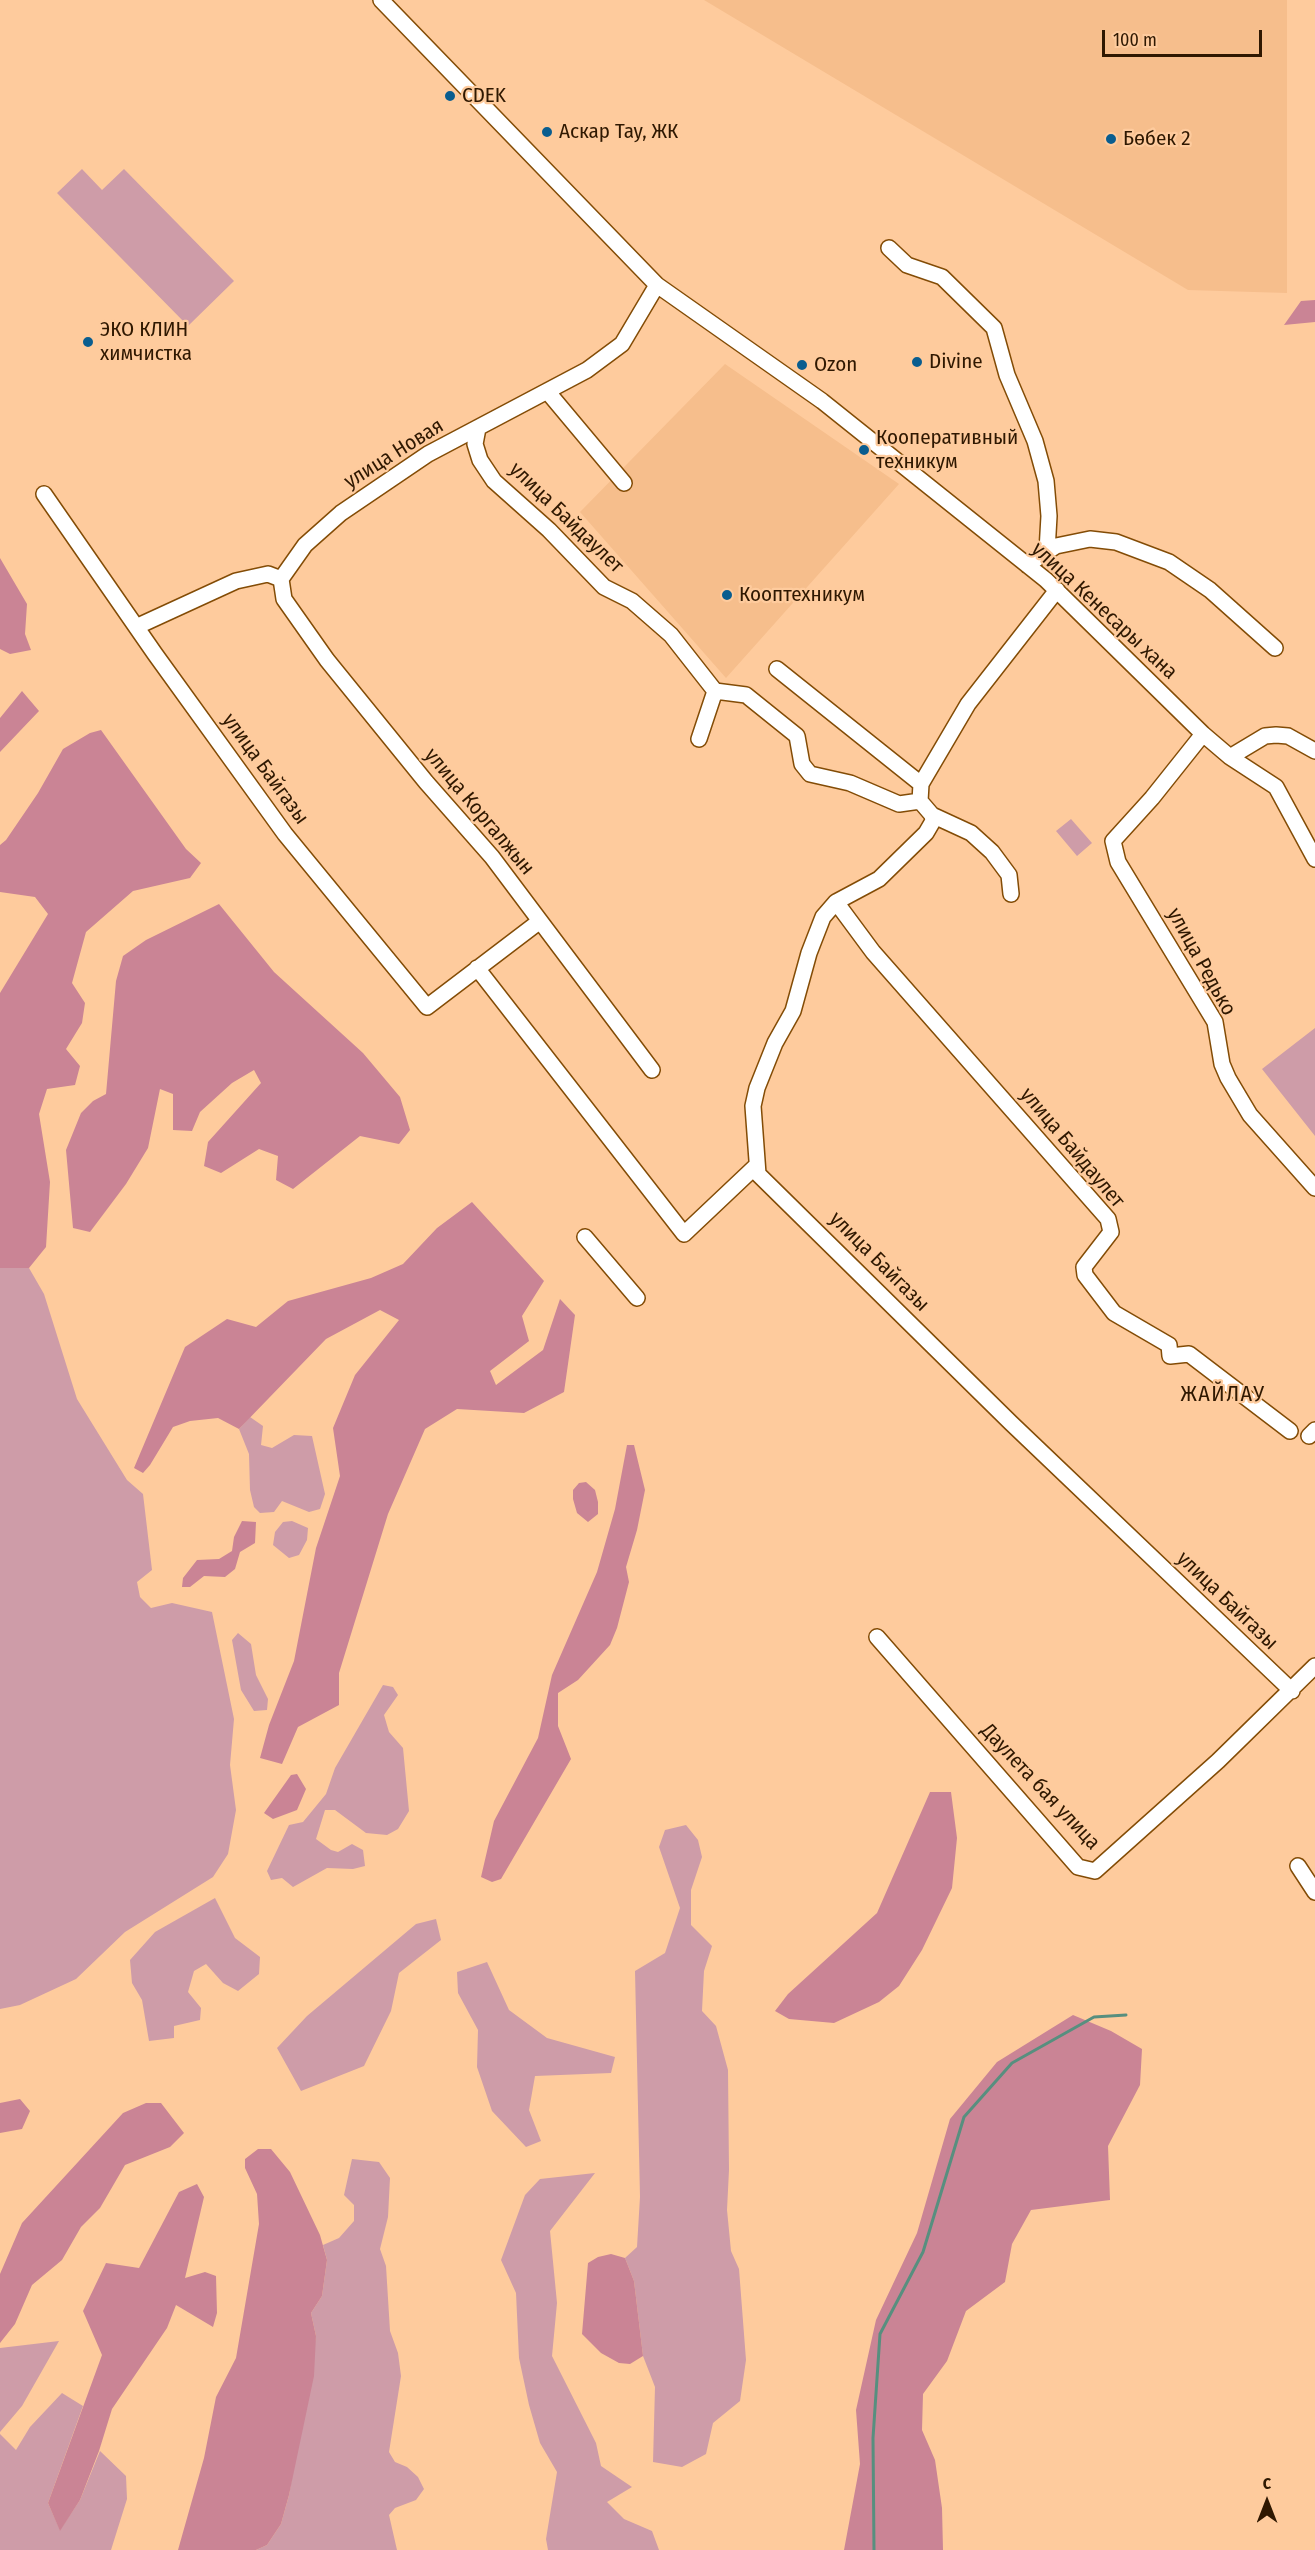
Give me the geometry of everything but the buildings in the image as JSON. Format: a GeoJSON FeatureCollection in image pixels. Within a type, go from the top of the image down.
{"type":"FeatureCollection","features":[{"type":"Feature","properties":{"kind":"street","name":"улица Кенесары хана"},"geometry":{"type":"LineString","coordinates":[[381,0],[657,285],[822,401],[1027,565],[1057,590],[1203,734],[1230,757],[1276,787],[1315,859]]}},
{"type":"Feature","properties":{"kind":"street"},"geometry":{"type":"LineString","coordinates":[[890,249],[907,264],[942,277],[994,328],[1007,375],[1035,441],[1046,482],[1049,516],[1047,551]]}},
{"type":"Feature","properties":{"kind":"street","name":"улица Новая"},"geometry":{"type":"LineString","coordinates":[[281,579],[305,545],[341,513],[428,454],[587,370],[622,344],[657,285]]}},
{"type":"Feature","properties":{"kind":"street"},"geometry":{"type":"LineString","coordinates":[[547,391],[624,483]]}},
{"type":"Feature","properties":{"kind":"street","name":"улица Байдаулет"},"geometry":{"type":"LineString","coordinates":[[478,428],[475,444],[480,460],[494,482],[549,530],[604,587],[632,601],[664,629],[715,691]]}},
{"type":"Feature","properties":{"kind":"street","name":"улица Байгазы"},"geometry":{"type":"LineString","coordinates":[[44,494],[138,626],[155,654],[285,834],[427,1007],[540,921]]}},
{"type":"Feature","properties":{"kind":"street"},"geometry":{"type":"LineString","coordinates":[[1027,565],[1056,546],[1099,540],[1116,542],[1169,562],[1210,590],[1275,648]]}},
{"type":"Feature","properties":{"kind":"street"},"geometry":{"type":"LineString","coordinates":[[138,626],[236,581],[268,574],[281,579]]}},
{"type":"Feature","properties":{"kind":"street","name":"улица Коргалжын"},"geometry":{"type":"LineString","coordinates":[[281,579],[284,599],[327,660],[426,782],[492,856],[652,1070]]}},
{"type":"Feature","properties":{"kind":"street"},"geometry":{"type":"LineString","coordinates":[[1011,894],[1009,875],[992,852],[971,833],[932,815],[921,801],[921,784],[968,704],[1057,590]]}},
{"type":"Feature","properties":{"kind":"street"},"geometry":{"type":"LineString","coordinates":[[777,669],[921,784]]}},
{"type":"Feature","properties":{"kind":"street"},"geometry":{"type":"LineString","coordinates":[[699,739],[715,691],[746,695],[797,736],[802,764],[810,774],[850,783],[899,804],[921,801]]}},
{"type":"Feature","properties":{"kind":"street","name":"улица Редько"},"geometry":{"type":"LineString","coordinates":[[1203,734],[1152,798],[1113,840],[1118,862],[1215,1022],[1222,1064],[1250,1115],[1315,1188]]}},
{"type":"Feature","properties":{"kind":"street"},"geometry":{"type":"LineString","coordinates":[[1230,757],[1265,736],[1276,735],[1288,736],[1315,751]]}},
{"type":"Feature","properties":{"kind":"street"},"geometry":{"type":"LineString","coordinates":[[477,968],[684,1234],[757,1165],[753,1106],[757,1088],[775,1043],[793,1011],[809,953],[823,917],[836,902],[879,879],[902,860],[926,833],[932,815]]}},
{"type":"Feature","properties":{"kind":"street","name":"улица Байдаулет"},"geometry":{"type":"LineString","coordinates":[[836,902],[873,952],[1108,1219],[1111,1232],[1084,1267],[1085,1275],[1114,1313],[1169,1345],[1170,1356],[1189,1354],[1290,1431]]}},
{"type":"Feature","properties":{"kind":"street","name":"улица Байгазы"},"geometry":{"type":"LineString","coordinates":[[757,1165],[758,1174],[1011,1424],[1292,1692]]}},
{"type":"Feature","properties":{"kind":"street"},"geometry":{"type":"LineString","coordinates":[[585,1237],[637,1298]]}},
{"type":"Feature","properties":{"kind":"street","name":"Даулета бая улица"},"geometry":{"type":"LineString","coordinates":[[877,1637],[1078,1867],[1095,1871],[1292,1692],[1315,1666]]}},
{"type":"Feature","properties":{"kind":"street"},"geometry":{"type":"LineString","coordinates":[[1298,1866],[1315,1892]]}},
{"type":"Feature","properties":{"kind":"shaded area","name":"Бөбек 2"},"geometry":{"type":"Polygon","coordinates":[[[704,0],[1287,0],[1287,293],[1188,290],[704,0]]]}},
{"type":"Feature","properties":{"kind":"shaded area"},"geometry":{"type":"Polygon","coordinates":[[[82,169],[102,190],[124,169],[234,281],[188,326],[57,193],[82,169]]]}},
{"type":"Feature","properties":{"kind":"shaded area"},"geometry":{"type":"Polygon","coordinates":[[[1315,300],[1315,322],[1284,325],[1301,301],[1315,300]]]}},
{"type":"Feature","properties":{"kind":"shaded area","name":"Кооптехникум"},"geometry":{"type":"Polygon","coordinates":[[[725,364],[899,484],[726,678],[580,512],[725,364]]]}},
{"type":"Feature","properties":{"kind":"shaded area"},"geometry":{"type":"Polygon","coordinates":[[[0,558],[27,604],[25,634],[31,650],[10,654],[0,649],[0,558]]]}},
{"type":"Feature","properties":{"kind":"shaded area"},"geometry":{"type":"Polygon","coordinates":[[[22,691],[39,711],[0,752],[0,718],[22,691]]]}},
{"type":"Feature","properties":{"kind":"shaded area"},"geometry":{"type":"Polygon","coordinates":[[[101,730],[186,849],[201,863],[190,878],[133,891],[86,932],[72,983],[85,1003],[82,1023],[66,1049],[80,1066],[75,1085],[47,1089],[39,1114],[50,1182],[46,1247],[29,1268],[0,1268],[0,993],[48,914],[35,897],[0,892],[0,845],[6,840],[38,793],[63,749],[90,733],[101,730]]]}},
{"type":"Feature","properties":{"kind":"shaded area"},"geometry":{"type":"Polygon","coordinates":[[[1071,819],[1092,843],[1077,856],[1056,831],[1071,819]]]}},
{"type":"Feature","properties":{"kind":"shaded area"},"geometry":{"type":"Polygon","coordinates":[[[219,904],[274,972],[363,1053],[400,1097],[410,1130],[399,1144],[360,1136],[293,1189],[276,1180],[278,1156],[259,1149],[221,1173],[204,1166],[208,1142],[261,1083],[254,1070],[232,1083],[200,1112],[192,1131],[173,1130],[173,1094],[160,1089],[148,1148],[126,1184],[90,1232],[73,1228],[66,1150],[81,1113],[93,1101],[106,1094],[116,981],[123,956],[146,940],[219,904]]]}},
{"type":"Feature","properties":{"kind":"shaded area"},"geometry":{"type":"Polygon","coordinates":[[[1315,1028],[1315,1136],[1262,1069],[1315,1028]]]}},
{"type":"Feature","properties":{"kind":"shaded area"},"geometry":{"type":"Polygon","coordinates":[[[472,1202],[544,1281],[522,1316],[529,1341],[490,1371],[496,1385],[543,1350],[560,1299],[575,1315],[564,1392],[524,1413],[457,1409],[425,1429],[388,1514],[339,1673],[339,1705],[298,1727],[282,1764],[260,1758],[269,1725],[294,1661],[316,1548],[340,1476],[333,1428],[355,1375],[399,1320],[380,1310],[326,1339],[239,1429],[218,1418],[190,1421],[173,1427],[143,1473],[134,1468],[185,1347],[227,1319],[256,1327],[288,1301],[371,1278],[403,1264],[437,1228],[472,1202]]]}},
{"type":"Feature","properties":{"kind":"shaded area"},"geometry":{"type":"Polygon","coordinates":[[[0,1268],[29,1268],[44,1294],[77,1399],[127,1480],[143,1494],[152,1570],[137,1582],[140,1597],[151,1608],[172,1603],[212,1612],[234,1719],[230,1765],[236,1810],[228,1854],[213,1877],[125,1932],[76,1979],[20,2005],[0,2009],[0,1268]]]}},
{"type":"Feature","properties":{"kind":"shaded area"},"geometry":{"type":"Polygon","coordinates":[[[250,1417],[263,1426],[261,1445],[272,1448],[294,1435],[312,1436],[325,1494],[320,1509],[309,1512],[282,1501],[274,1512],[260,1513],[254,1507],[250,1490],[249,1454],[239,1429],[250,1417]]]}},
{"type":"Feature","properties":{"kind":"shaded area"},"geometry":{"type":"Polygon","coordinates":[[[627,1445],[634,1445],[645,1490],[637,1530],[626,1567],[629,1582],[617,1628],[610,1645],[578,1680],[558,1693],[558,1726],[571,1759],[501,1879],[492,1882],[481,1877],[494,1821],[538,1738],[552,1675],[597,1572],[615,1509],[627,1445]]]}},
{"type":"Feature","properties":{"kind":"shaded area"},"geometry":{"type":"Polygon","coordinates":[[[586,1482],[595,1490],[598,1502],[598,1514],[588,1522],[577,1513],[573,1499],[573,1490],[579,1483],[586,1482]]]}},
{"type":"Feature","properties":{"kind":"shaded area"},"geometry":{"type":"Polygon","coordinates":[[[242,1521],[256,1522],[255,1543],[240,1552],[235,1569],[225,1577],[204,1576],[190,1587],[182,1587],[183,1578],[197,1560],[219,1559],[232,1551],[234,1537],[242,1521]]]}},
{"type":"Feature","properties":{"kind":"shaded area"},"geometry":{"type":"Polygon","coordinates":[[[292,1521],[308,1528],[307,1540],[299,1555],[289,1558],[273,1545],[275,1532],[283,1522],[292,1521]]]}},
{"type":"Feature","properties":{"kind":"shaded area"},"geometry":{"type":"Polygon","coordinates":[[[238,1633],[251,1644],[256,1675],[268,1699],[267,1710],[254,1711],[241,1690],[232,1640],[238,1633]]]}},
{"type":"Feature","properties":{"kind":"shaded area"},"geometry":{"type":"Polygon","coordinates":[[[383,1685],[393,1687],[398,1695],[384,1715],[389,1732],[403,1748],[409,1811],[398,1829],[387,1835],[366,1833],[335,1810],[325,1810],[316,1839],[331,1850],[338,1852],[352,1844],[363,1850],[365,1866],[353,1869],[327,1868],[293,1887],[282,1878],[271,1880],[267,1871],[289,1825],[303,1822],[326,1794],[335,1768],[383,1685]]]}},
{"type":"Feature","properties":{"kind":"shaded area"},"geometry":{"type":"Polygon","coordinates":[[[297,1774],[306,1789],[297,1810],[273,1819],[264,1813],[291,1775],[297,1774]]]}},
{"type":"Feature","properties":{"kind":"shaded area"},"geometry":{"type":"Polygon","coordinates":[[[930,1792],[951,1792],[957,1838],[952,1888],[922,1950],[899,1986],[879,2002],[834,2023],[789,2019],[775,2011],[788,1994],[877,1913],[930,1792]]]}},
{"type":"Feature","properties":{"kind":"shaded area"},"geometry":{"type":"Polygon","coordinates":[[[686,1825],[698,1840],[702,1857],[691,1890],[691,1925],[712,1946],[704,1971],[702,2011],[716,2026],[728,2070],[727,2210],[731,2251],[739,2269],[746,2360],[740,2401],[713,2423],[706,2454],[682,2467],[653,2462],[655,2387],[643,2356],[634,2281],[625,2258],[637,2247],[640,2197],[635,1971],[665,1953],[680,1908],[659,1847],[665,1830],[686,1825]]]}},
{"type":"Feature","properties":{"kind":"shaded area"},"geometry":{"type":"Polygon","coordinates":[[[215,1898],[235,1938],[260,1957],[259,1974],[238,1991],[223,1983],[206,1964],[194,1971],[188,1992],[201,2008],[200,2020],[174,2026],[174,2038],[149,2041],[142,2000],[132,1983],[130,1960],[155,1932],[215,1898]]]}},
{"type":"Feature","properties":{"kind":"shaded area"},"geometry":{"type":"Polygon","coordinates":[[[436,1919],[441,1940],[399,1973],[391,2011],[364,2066],[301,2091],[277,2048],[307,2016],[416,1924],[436,1919]]]}},
{"type":"Feature","properties":{"kind":"shaded area"},"geometry":{"type":"Polygon","coordinates":[[[487,1962],[509,2010],[547,2038],[615,2057],[611,2073],[535,2076],[529,2110],[541,2141],[526,2147],[492,2111],[477,2067],[478,2030],[458,1993],[457,1972],[487,1962]]]}},
{"type":"Feature","properties":{"kind":"shaded area"},"geometry":{"type":"Polygon","coordinates":[[[1073,2015],[1111,2031],[1142,2049],[1140,2085],[1108,2146],[1110,2200],[1031,2210],[1012,2244],[1005,2282],[966,2311],[947,2361],[923,2394],[922,2430],[935,2460],[942,2508],[943,2550],[844,2550],[860,2464],[856,2410],[876,2320],[917,2233],[950,2119],[997,2062],[1073,2015]]]}},
{"type":"Feature","properties":{"kind":"shaded area"},"geometry":{"type":"Polygon","coordinates":[[[20,2099],[30,2111],[22,2129],[0,2133],[0,2103],[20,2099]]]}},
{"type":"Feature","properties":{"kind":"shaded area"},"geometry":{"type":"Polygon","coordinates":[[[146,2103],[161,2103],[184,2133],[170,2147],[125,2165],[100,2208],[81,2227],[62,2260],[32,2285],[15,2324],[0,2343],[0,2274],[22,2223],[123,2113],[146,2103]]]}},
{"type":"Feature","properties":{"kind":"shaded area"},"geometry":{"type":"Polygon","coordinates":[[[258,2149],[271,2149],[290,2172],[320,2235],[327,2260],[322,2296],[311,2313],[316,2336],[314,2376],[281,2524],[267,2545],[256,2550],[178,2550],[204,2458],[216,2397],[236,2358],[259,2224],[257,2194],[245,2168],[245,2159],[258,2149]]]}},
{"type":"Feature","properties":{"kind":"shaded area"},"geometry":{"type":"Polygon","coordinates":[[[352,2159],[379,2162],[390,2178],[388,2217],[380,2249],[386,2266],[390,2331],[398,2353],[401,2376],[389,2452],[395,2462],[407,2467],[418,2477],[424,2489],[416,2500],[395,2508],[389,2515],[397,2550],[256,2550],[267,2545],[281,2524],[289,2495],[316,2336],[311,2313],[322,2296],[327,2260],[323,2245],[339,2238],[354,2221],[354,2205],[344,2195],[352,2159]]]}},
{"type":"Feature","properties":{"kind":"shaded area"},"geometry":{"type":"Polygon","coordinates":[[[595,2173],[550,2231],[557,2303],[552,2356],[596,2443],[601,2466],[632,2487],[607,2502],[624,2519],[652,2531],[659,2550],[548,2550],[546,2539],[557,2472],[540,2443],[529,2405],[519,2358],[516,2293],[501,2260],[525,2195],[540,2179],[595,2173]]]}},
{"type":"Feature","properties":{"kind":"shaded area"},"geometry":{"type":"Polygon","coordinates":[[[197,2184],[204,2197],[185,2278],[205,2272],[216,2276],[217,2313],[213,2327],[176,2305],[167,2328],[112,2409],[80,2500],[60,2531],[48,2503],[102,2355],[83,2311],[106,2263],[139,2268],[179,2192],[197,2184]]]}},
{"type":"Feature","properties":{"kind":"shaded area"},"geometry":{"type":"Polygon","coordinates":[[[611,2254],[625,2258],[634,2281],[643,2356],[630,2364],[619,2363],[601,2353],[582,2334],[588,2263],[598,2257],[611,2254]]]}},
{"type":"Feature","properties":{"kind":"shaded area"},"geometry":{"type":"Polygon","coordinates":[[[59,2341],[22,2406],[0,2432],[0,2348],[59,2341]]]}},
{"type":"Feature","properties":{"kind":"shaded area"},"geometry":{"type":"Polygon","coordinates":[[[62,2393],[83,2406],[48,2503],[60,2530],[80,2500],[100,2451],[126,2476],[127,2499],[111,2550],[0,2550],[0,2434],[16,2450],[30,2427],[62,2393]]]}},
{"type":"Feature","properties":{"kind":"waterway"},"geometry":{"type":"LineString","coordinates":[[874,2550],[873,2438],[880,2334],[923,2252],[964,2117],[1012,2063],[1094,2017],[1126,2015]]}},
{"type":"Feature","properties":{"kind":"place","name":"CDEK"},"geometry":{"type":"Point","coordinates":[450,96]}},
{"type":"Feature","properties":{"kind":"place","name":"Аскар Тау, ЖК"},"geometry":{"type":"Point","coordinates":[547,132]}},
{"type":"Feature","properties":{"kind":"place","name":"Бөбек 2"},"geometry":{"type":"Point","coordinates":[1111,139]}},
{"type":"Feature","properties":{"kind":"place","name":"ЭКО КЛИН химчистка"},"geometry":{"type":"Point","coordinates":[88,342]}},
{"type":"Feature","properties":{"kind":"place","name":"Divine"},"geometry":{"type":"Point","coordinates":[917,362]}},
{"type":"Feature","properties":{"kind":"place","name":"Ozon"},"geometry":{"type":"Point","coordinates":[802,365]}},
{"type":"Feature","properties":{"kind":"place","name":"Кооперативный техникум"},"geometry":{"type":"Point","coordinates":[864,450]}},
{"type":"Feature","properties":{"kind":"place","name":"Кооптехникум"},"geometry":{"type":"Point","coordinates":[727,595]}},
{"type":"Feature","properties":{"kind":"district","name":"ЖАЙЛАУ"},"geometry":{"type":"Point","coordinates":[1223,1395]}}]}
